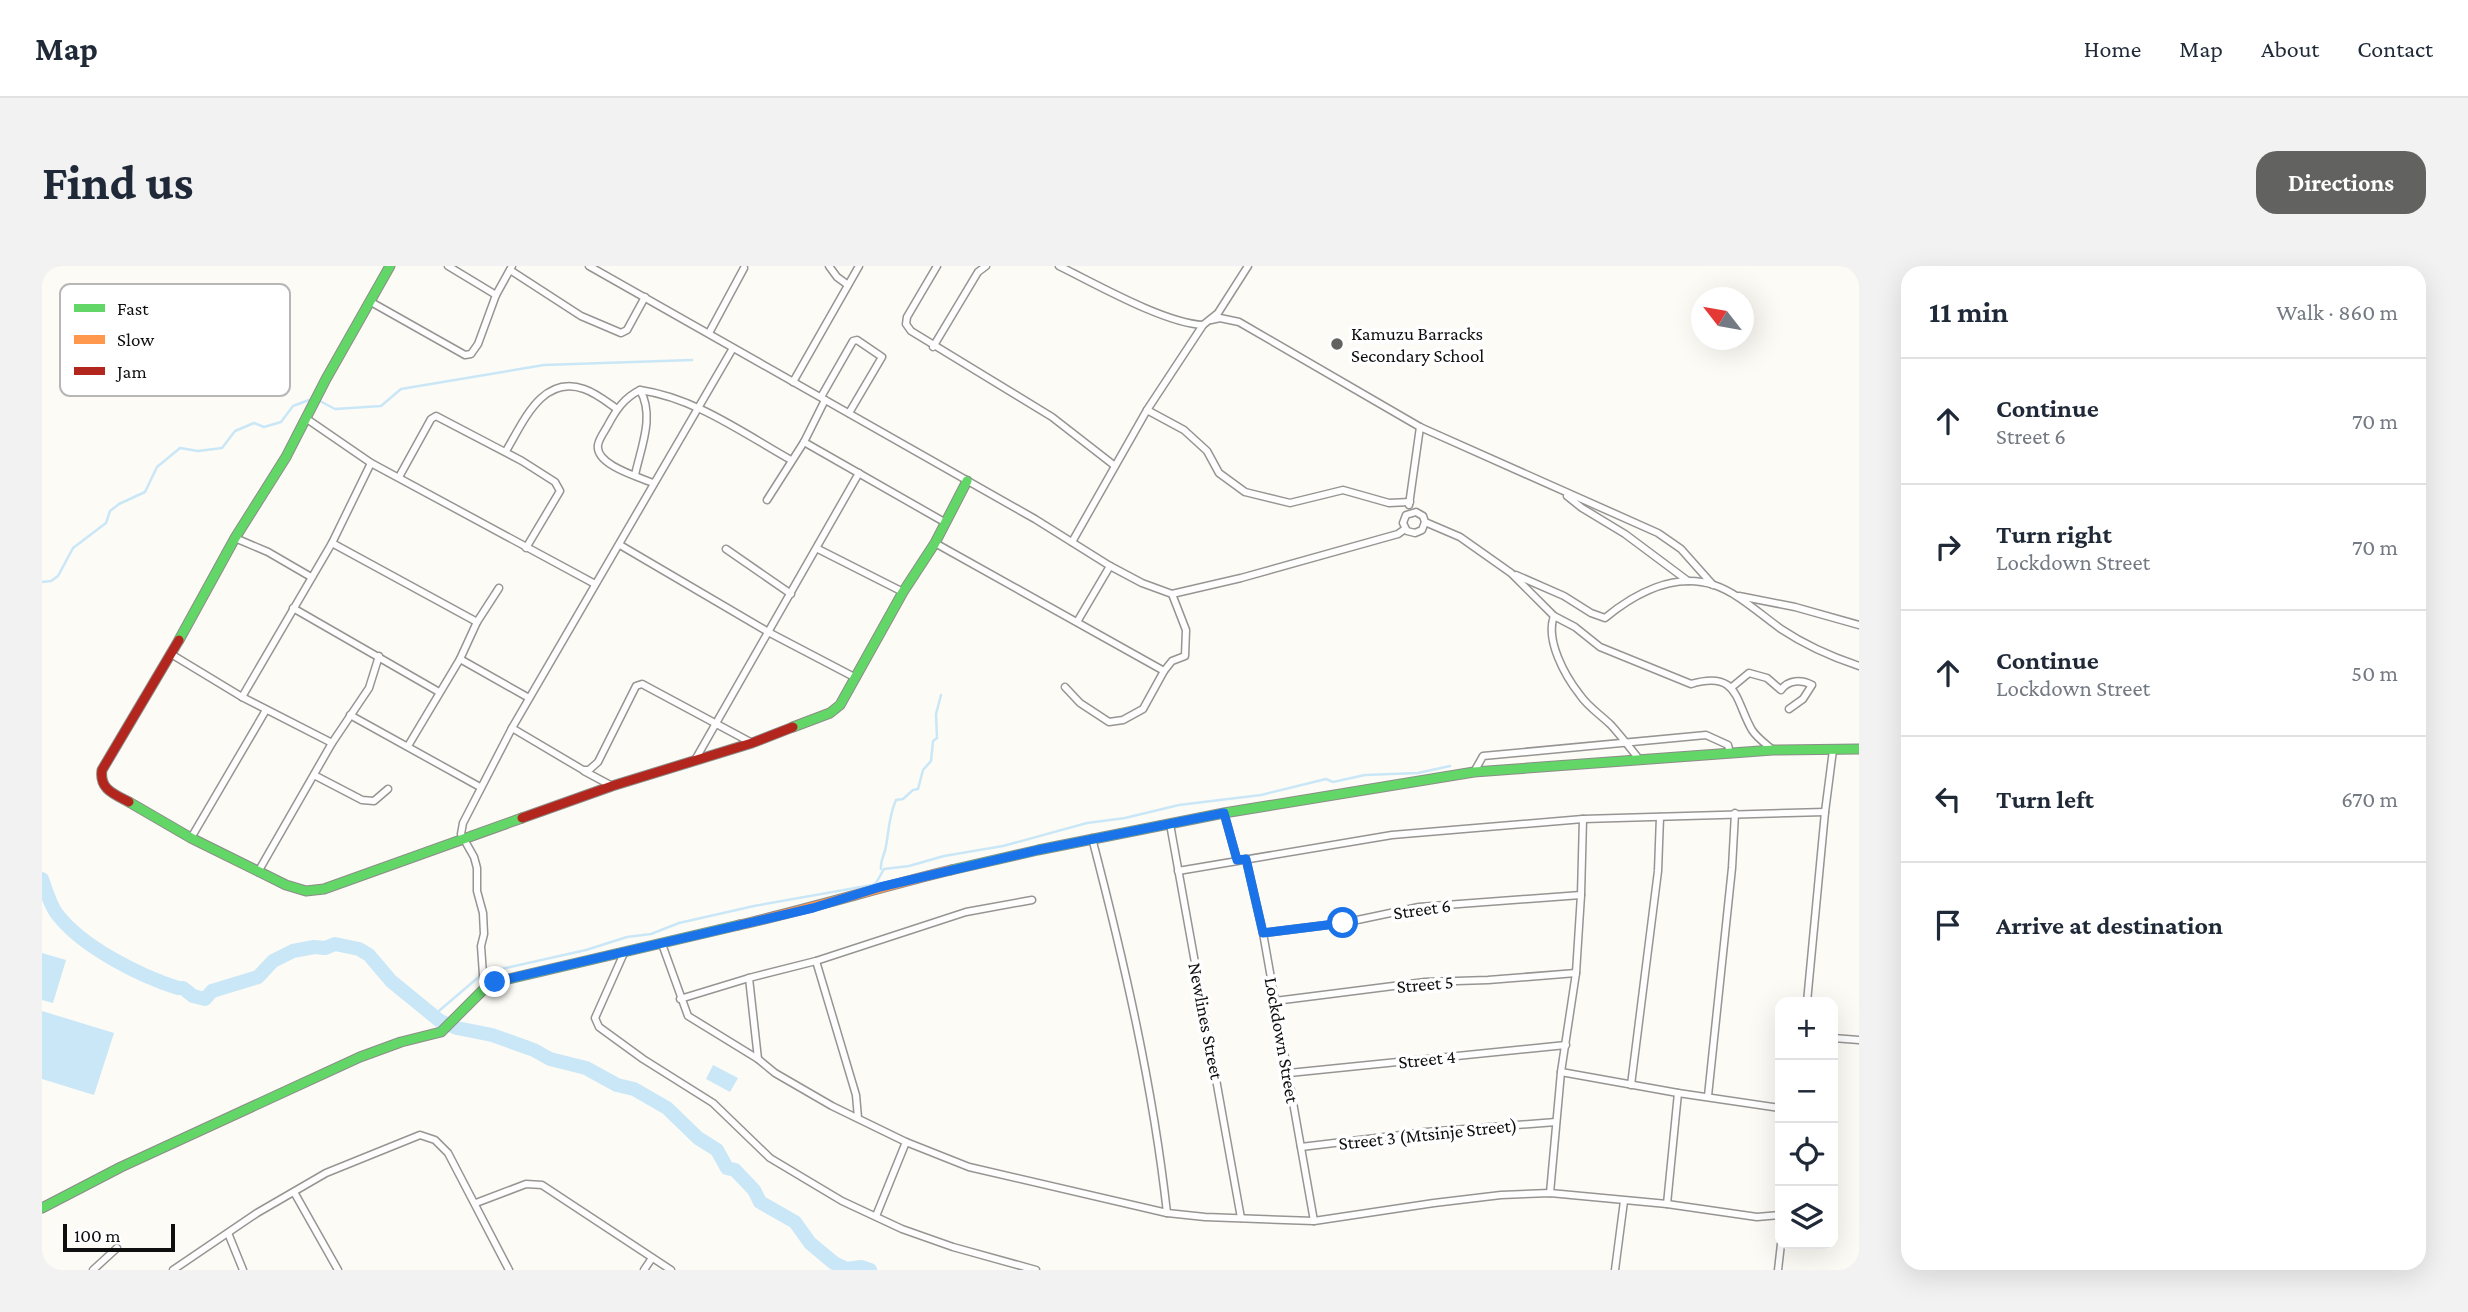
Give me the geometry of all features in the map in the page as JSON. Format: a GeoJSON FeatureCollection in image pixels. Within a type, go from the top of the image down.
{"type":"FeatureCollection","features":[{"type":"Feature","properties":{"kind":"street"},"geometry":{"type":"LineString","coordinates":[[390,266],[306,419],[235,538],[100,777],[106,789],[191,838],[286,885],[315,891],[611,786],[752,743],[830,713],[840,705],[856,678],[903,592],[935,543],[967,481]]}},
{"type":"Feature","properties":{"kind":"street"},"geometry":{"type":"LineString","coordinates":[[448,266],[496,295]]}},
{"type":"Feature","properties":{"kind":"street"},"geometry":{"type":"LineString","coordinates":[[589,266],[823,398],[1111,566],[1142,583],[1172,594],[1304,561],[1398,534],[1405,529]]}},
{"type":"Feature","properties":{"kind":"street"},"geometry":{"type":"LineString","coordinates":[[829,266],[837,277],[848,285]]}},
{"type":"Feature","properties":{"kind":"street"},"geometry":{"type":"LineString","coordinates":[[793,382],[859,266]]}},
{"type":"Feature","properties":{"kind":"street"},"geometry":{"type":"LineString","coordinates":[[937,266],[906,321],[911,331],[933,347],[1052,417],[1115,466]]}},
{"type":"Feature","properties":{"kind":"street"},"geometry":{"type":"LineString","coordinates":[[933,347],[978,272],[986,266]]}},
{"type":"Feature","properties":{"kind":"street"},"geometry":{"type":"LineString","coordinates":[[1059,266],[1157,312],[1203,325]]}},
{"type":"Feature","properties":{"kind":"street"},"geometry":{"type":"LineString","coordinates":[[1072,542],[1147,410],[1203,325],[1218,313],[1248,266]]}},
{"type":"Feature","properties":{"kind":"street"},"geometry":{"type":"LineString","coordinates":[[370,302],[465,355],[475,350],[496,295],[511,268],[581,316],[621,333],[626,330],[645,297]]}},
{"type":"Feature","properties":{"kind":"street"},"geometry":{"type":"LineString","coordinates":[[709,333],[744,268]]}},
{"type":"Feature","properties":{"kind":"street"},"geometry":{"type":"LineString","coordinates":[[1211,320],[1220,318],[1239,322],[1420,427],[1658,533],[1681,548],[1713,585]]}},
{"type":"Feature","properties":{"kind":"street"},"geometry":{"type":"LineString","coordinates":[[767,500],[804,442],[823,398],[853,341],[858,340],[883,357],[849,413]]}},
{"type":"Feature","properties":{"kind":"street"},"geometry":{"type":"LineString","coordinates":[[484,989],[481,946],[484,934],[483,913],[477,891],[474,858],[461,828],[529,698],[733,348]]}},
{"type":"Feature","properties":{"kind":"street"},"geometry":{"type":"LineString","coordinates":[[506,451],[538,399],[556,389],[569,386],[582,388],[617,409]]}},
{"type":"Feature","properties":{"kind":"street"},"geometry":{"type":"LineString","coordinates":[[635,475],[648,418],[647,402],[640,390]]}},
{"type":"Feature","properties":{"kind":"street"},"geometry":{"type":"LineString","coordinates":[[653,483],[619,469],[599,454],[598,446],[617,409],[628,396],[640,390],[657,392],[698,409],[791,460]]}},
{"type":"Feature","properties":{"kind":"street"},"geometry":{"type":"LineString","coordinates":[[1147,410],[1184,430],[1207,451],[1219,472],[1245,492],[1290,503],[1343,490],[1389,503],[1410,502]]}},
{"type":"Feature","properties":{"kind":"street"},"geometry":{"type":"LineString","coordinates":[[399,477],[431,419],[436,416],[506,451],[555,482],[560,491],[526,548]]}},
{"type":"Feature","properties":{"kind":"street"},"geometry":{"type":"LineString","coordinates":[[306,419],[370,463],[595,584]]}},
{"type":"Feature","properties":{"kind":"street"},"geometry":{"type":"LineString","coordinates":[[1420,427],[1408,514],[1403,520],[1405,529],[1418,533],[1425,522]]}},
{"type":"Feature","properties":{"kind":"street"},"geometry":{"type":"LineString","coordinates":[[804,442],[946,523]]}},
{"type":"Feature","properties":{"kind":"street"},"geometry":{"type":"LineString","coordinates":[[242,697],[332,543],[370,463]]}},
{"type":"Feature","properties":{"kind":"street"},"geometry":{"type":"LineString","coordinates":[[695,761],[859,473]]}},
{"type":"Feature","properties":{"kind":"street"},"geometry":{"type":"LineString","coordinates":[[1558,488],[1582,508],[1625,534],[1688,581]]}},
{"type":"Feature","properties":{"kind":"street"},"geometry":{"type":"LineString","coordinates":[[1408,514],[1419,513],[1425,522],[1460,537],[1511,573],[1554,616],[1600,647],[1691,684],[1716,681],[1732,687],[1739,697],[1751,729],[1773,750]]}},
{"type":"Feature","properties":{"kind":"street"},"geometry":{"type":"LineString","coordinates":[[235,538],[268,552],[311,578]]}},
{"type":"Feature","properties":{"kind":"street"},"geometry":{"type":"LineString","coordinates":[[332,543],[477,622]]}},
{"type":"Feature","properties":{"kind":"street"},"geometry":{"type":"LineString","coordinates":[[935,543],[1164,671]]}},
{"type":"Feature","properties":{"kind":"street"},"geometry":{"type":"LineString","coordinates":[[620,545],[770,632],[856,678]]}},
{"type":"Feature","properties":{"kind":"street"},"geometry":{"type":"LineString","coordinates":[[726,549],[791,594]]}},
{"type":"Feature","properties":{"kind":"street"},"geometry":{"type":"LineString","coordinates":[[818,549],[903,592]]}},
{"type":"Feature","properties":{"kind":"street"},"geometry":{"type":"LineString","coordinates":[[1077,622],[1111,566]]}},
{"type":"Feature","properties":{"kind":"street"},"geometry":{"type":"LineString","coordinates":[[1511,573],[1564,596],[1591,613],[1605,618],[1651,588],[1688,581],[1713,585],[1734,595],[1795,637],[1837,659],[1859,666]]}},
{"type":"Feature","properties":{"kind":"street"},"geometry":{"type":"LineString","coordinates":[[408,746],[499,588]]}},
{"type":"Feature","properties":{"kind":"street"},"geometry":{"type":"LineString","coordinates":[[1065,687],[1080,703],[1114,723],[1143,709],[1164,671],[1172,661],[1185,656],[1186,630],[1172,594]]}},
{"type":"Feature","properties":{"kind":"street"},"geometry":{"type":"LineString","coordinates":[[1734,595],[1795,607],[1859,625]]}},
{"type":"Feature","properties":{"kind":"street"},"geometry":{"type":"LineString","coordinates":[[293,608],[439,692]]}},
{"type":"Feature","properties":{"kind":"street"},"geometry":{"type":"LineString","coordinates":[[1554,616],[1550,625],[1551,633],[1561,664],[1580,697],[1610,724],[1639,759]]}},
{"type":"Feature","properties":{"kind":"street"},"geometry":{"type":"LineString","coordinates":[[171,654],[242,697],[332,743]]}},
{"type":"Feature","properties":{"kind":"street"},"geometry":{"type":"LineString","coordinates":[[258,872],[332,743],[369,688],[379,656]]}},
{"type":"Feature","properties":{"kind":"street"},"geometry":{"type":"LineString","coordinates":[[460,659],[529,698]]}},
{"type":"Feature","properties":{"kind":"street"},"geometry":{"type":"LineString","coordinates":[[1732,687],[1749,673],[1767,678],[1781,690],[1785,684],[1793,681],[1812,685],[1803,699],[1789,709]]}},
{"type":"Feature","properties":{"kind":"street"},"geometry":{"type":"LineString","coordinates":[[583,770],[589,770],[598,762],[639,684],[752,743]]}},
{"type":"Feature","properties":{"kind":"street"},"geometry":{"type":"LineString","coordinates":[[191,838],[267,710]]}},
{"type":"Feature","properties":{"kind":"street"},"geometry":{"type":"LineString","coordinates":[[350,715],[480,788]]}},
{"type":"Feature","properties":{"kind":"street"},"geometry":{"type":"LineString","coordinates":[[512,728],[611,786]]}},
{"type":"Feature","properties":{"kind":"street"},"geometry":{"type":"LineString","coordinates":[[1474,772],[1483,756],[1625,742],[1706,736],[1728,745],[1730,753]]}},
{"type":"Feature","properties":{"kind":"street"},"geometry":{"type":"LineString","coordinates":[[42,1209],[121,1167],[359,1057],[441,1032],[484,989],[504,980],[813,908],[880,887],[1092,838],[1224,813],[1474,772],[1773,750],[1859,750]]}},
{"type":"Feature","properties":{"kind":"street"},"geometry":{"type":"LineString","coordinates":[[1807,997],[1833,750]]}},
{"type":"Feature","properties":{"kind":"street"},"geometry":{"type":"LineString","coordinates":[[314,775],[362,800],[373,801],[388,789]]}},
{"type":"Feature","properties":{"kind":"street"},"geometry":{"type":"LineString","coordinates":[[1178,871],[1392,835],[1583,819],[1825,812]]}},
{"type":"Feature","properties":{"kind":"street"},"geometry":{"type":"LineString","coordinates":[[1224,813],[1237,860]]}},
{"type":"Feature","properties":{"kind":"street"},"geometry":{"type":"LineString","coordinates":[[1708,1096],[1732,868],[1735,813]]}},
{"type":"Feature","properties":{"kind":"street"},"geometry":{"type":"LineString","coordinates":[[1631,1085],[1658,871],[1660,817]]}},
{"type":"Feature","properties":{"kind":"street"},"geometry":{"type":"LineString","coordinates":[[1550,1193],[1561,1072],[1576,972],[1583,819]]}},
{"type":"Feature","properties":{"kind":"street","name":"Newlines Street"},"geometry":{"type":"LineString","coordinates":[[1170,824],[1241,1218]]}},
{"type":"Feature","properties":{"kind":"street"},"geometry":{"type":"LineString","coordinates":[[1092,838],[1115,926],[1148,1087],[1161,1158],[1167,1213]]}},
{"type":"Feature","properties":{"kind":"street","name":"Lockdown Street"},"geometry":{"type":"LineString","coordinates":[[1246,859],[1263,933],[1314,1221]]}},
{"type":"Feature","properties":{"kind":"street","name":"Street 6"},"geometry":{"type":"LineString","coordinates":[[1263,933],[1343,923],[1419,907],[1581,895]]}},
{"type":"Feature","properties":{"kind":"street"},"geometry":{"type":"LineString","coordinates":[[680,999],[816,961],[966,912],[1032,900]]}},
{"type":"Feature","properties":{"kind":"street"},"geometry":{"type":"LineString","coordinates":[[662,944],[688,1016],[758,1059],[775,1073],[858,1118],[906,1142],[969,1167],[1167,1213],[1241,1218],[1314,1221],[1501,1195],[1550,1193],[1667,1204],[1757,1217],[1775,1215]]}},
{"type":"Feature","properties":{"kind":"street"},"geometry":{"type":"LineString","coordinates":[[624,953],[595,1018],[596,1024],[643,1059],[713,1103],[770,1158],[842,1201],[902,1229],[953,1247],[1035,1270]]}},
{"type":"Feature","properties":{"kind":"street"},"geometry":{"type":"LineString","coordinates":[[816,961],[856,1095],[858,1118]]}},
{"type":"Feature","properties":{"kind":"street","name":"Street 5"},"geometry":{"type":"LineString","coordinates":[[1275,1002],[1425,982],[1488,980],[1576,972]]}},
{"type":"Feature","properties":{"kind":"street"},"geometry":{"type":"LineString","coordinates":[[749,978],[758,1059]]}},
{"type":"Feature","properties":{"kind":"street"},"geometry":{"type":"LineString","coordinates":[[1838,1038],[1859,1040]]}},
{"type":"Feature","properties":{"kind":"street","name":"Street 4"},"geometry":{"type":"LineString","coordinates":[[1289,1073],[1566,1045]]}},
{"type":"Feature","properties":{"kind":"street"},"geometry":{"type":"LineString","coordinates":[[1561,1072],[1775,1107]]}},
{"type":"Feature","properties":{"kind":"street"},"geometry":{"type":"LineString","coordinates":[[1667,1204],[1678,1093]]}},
{"type":"Feature","properties":{"kind":"street","name":"Street 3 (Mtsinje Street)"},"geometry":{"type":"LineString","coordinates":[[1301,1147],[1426,1132],[1556,1122]]}},
{"type":"Feature","properties":{"kind":"street"},"geometry":{"type":"LineString","coordinates":[[173,1270],[326,1173],[420,1135],[445,1148],[509,1270]]}},
{"type":"Feature","properties":{"kind":"street"},"geometry":{"type":"LineString","coordinates":[[876,1216],[906,1142]]}},
{"type":"Feature","properties":{"kind":"street"},"geometry":{"type":"LineString","coordinates":[[476,1203],[526,1184],[537,1183],[671,1270]]}},
{"type":"Feature","properties":{"kind":"street"},"geometry":{"type":"LineString","coordinates":[[294,1192],[338,1270]]}},
{"type":"Feature","properties":{"kind":"street"},"geometry":{"type":"LineString","coordinates":[[1615,1270],[1624,1200]]}},
{"type":"Feature","properties":{"kind":"street"},"geometry":{"type":"LineString","coordinates":[[228,1233],[243,1270]]}},
{"type":"Feature","properties":{"kind":"street"},"geometry":{"type":"LineString","coordinates":[[93,1270],[117,1248]]}},
{"type":"Feature","properties":{"kind":"street"},"geometry":{"type":"LineString","coordinates":[[1778,1270],[1780,1249]]}},
{"type":"Feature","properties":{"kind":"street"},"geometry":{"type":"LineString","coordinates":[[644,1270],[652,1258]]}},
{"type":"Feature","properties":{"kind":"water"},"geometry":{"type":"Polygon","coordinates":[[[42,953],[66,960],[53,1003],[42,1000],[42,953]]]}},
{"type":"Feature","properties":{"kind":"water"},"geometry":{"type":"Polygon","coordinates":[[[42,1011],[114,1033],[94,1095],[42,1079],[42,1011]]]}},
{"type":"Feature","properties":{"kind":"water"},"geometry":{"type":"Polygon","coordinates":[[[713,1065],[738,1078],[730,1092],[706,1079],[713,1065]]]}},
{"type":"Feature","properties":{"kind":"waterway"},"geometry":{"type":"LineString","coordinates":[[320,401],[335,409],[381,406],[401,389],[544,365],[692,360]]}},
{"type":"Feature","properties":{"kind":"waterway"},"geometry":{"type":"LineString","coordinates":[[42,582],[51,581],[58,576],[73,548],[106,523],[110,511],[145,492],[157,467],[180,448],[198,451],[222,448],[235,431],[254,423],[264,427],[281,422],[293,406],[309,400]]}},
{"type":"Feature","properties":{"kind":"waterway"},"geometry":{"type":"LineString","coordinates":[[881,869],[896,800],[903,799],[918,789],[923,770],[931,761],[933,741],[937,738],[936,714],[941,695]]}},
{"type":"Feature","properties":{"kind":"waterway"},"geometry":{"type":"LineString","coordinates":[[488,972],[586,950],[627,937],[651,934],[679,923],[754,906],[872,885],[884,869],[1003,846],[1087,823],[1125,818],[1179,805],[1261,795],[1326,779],[1333,782],[1365,775],[1418,773],[1450,766]]}},
{"type":"Feature","properties":{"kind":"waterway"},"geometry":{"type":"LineString","coordinates":[[42,879],[55,910],[81,938],[130,968],[205,999],[212,991],[258,977],[273,961],[293,951],[325,948],[335,944],[359,949],[369,955],[391,981],[440,1021],[457,1028],[492,1035],[534,1050],[550,1059],[586,1068],[617,1085],[634,1089],[667,1108],[698,1138],[717,1150],[727,1168],[735,1170],[754,1190],[760,1202],[795,1222],[810,1243],[834,1263],[847,1269],[861,1267],[870,1270]]}},
{"type":"Feature","properties":{"kind":"waterway"},"geometry":{"type":"LineString","coordinates":[[433,1016],[481,975]]}},
{"type":"Feature","properties":{"kind":"traffic: fast"},"geometry":{"type":"LineString","coordinates":[[179,640],[235,538],[286,457],[326,379],[390,266]]}},
{"type":"Feature","properties":{"kind":"traffic: fast"},"geometry":{"type":"LineString","coordinates":[[793,727],[830,713],[840,705],[903,592],[935,543],[967,481]]}},
{"type":"Feature","properties":{"kind":"traffic: fast"},"geometry":{"type":"LineString","coordinates":[[951,870],[1224,813],[1474,772],[1773,750],[1859,749]]}},
{"type":"Feature","properties":{"kind":"traffic: fast"},"geometry":{"type":"LineString","coordinates":[[129,802],[191,838],[286,885],[306,891],[324,889],[522,818]]}},
{"type":"Feature","properties":{"kind":"traffic: fast"},"geometry":{"type":"LineString","coordinates":[[42,1208],[121,1167],[360,1057],[401,1042],[441,1032],[484,989],[504,980],[739,925]]}},
{"type":"Feature","properties":{"kind":"traffic: slow"},"geometry":{"type":"LineString","coordinates":[[739,925],[951,870]]}},
{"type":"Feature","properties":{"kind":"traffic: jam"},"geometry":{"type":"LineString","coordinates":[[129,802],[105,786],[102,770],[179,640]]}},
{"type":"Feature","properties":{"kind":"traffic: jam"},"geometry":{"type":"LineString","coordinates":[[522,818],[612,786],[752,743],[793,727]]}},
{"type":"Feature","properties":{"kind":"place","name":"Kamuzu Barracks Secondary School"},"geometry":{"type":"Point","coordinates":[1337,344]}},
{"type":"Feature","properties":{"kind":"route"},"geometry":{"type":"LineString","coordinates":[[495,982],[813,908],[880,887],[1038,850],[1224,813],[1237,860],[1246,859],[1263,933],[1343,923]]}}]}
